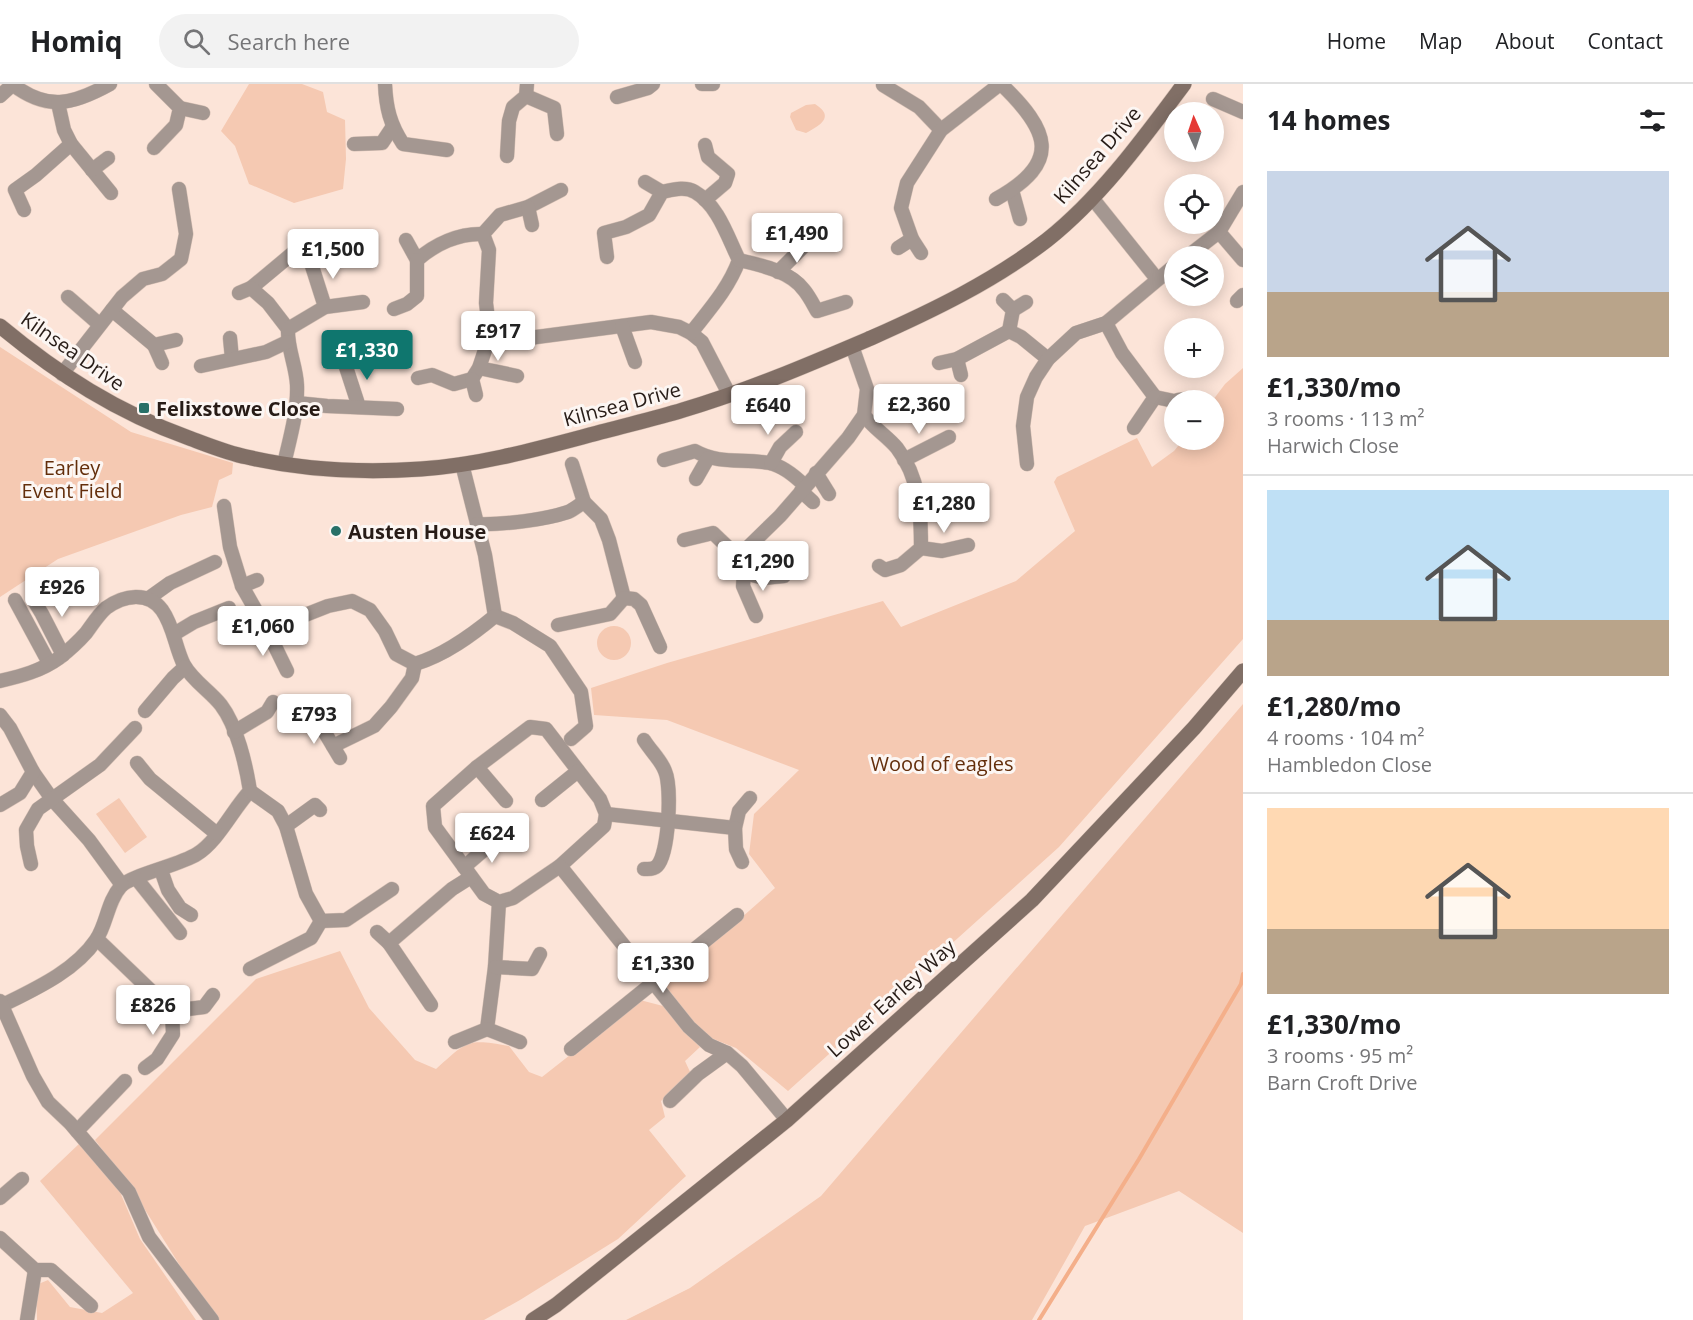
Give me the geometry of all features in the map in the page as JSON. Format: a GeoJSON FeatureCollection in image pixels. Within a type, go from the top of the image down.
{"type":"FeatureCollection","features":[{"type":"Feature","properties":{"kind":"street"},"geometry":{"type":"LineString","coordinates":[[0,96],[12,84],[27,96],[46,103],[58,103],[74,100],[110,84]]}},
{"type":"Feature","properties":{"kind":"street"},"geometry":{"type":"LineString","coordinates":[[156,84],[180,108],[203,113]]}},
{"type":"Feature","properties":{"kind":"street"},"geometry":{"type":"LineString","coordinates":[[385,84],[392,128],[403,144],[447,150]]}},
{"type":"Feature","properties":{"kind":"street"},"geometry":{"type":"LineString","coordinates":[[617,98],[648,88],[652,84]]}},
{"type":"Feature","properties":{"kind":"street"},"geometry":{"type":"LineString","coordinates":[[702,84],[713,84]]}},
{"type":"Feature","properties":{"kind":"street"},"geometry":{"type":"LineString","coordinates":[[921,253],[912,239],[901,208],[907,183],[941,129],[1000,84],[1031,116],[1040,133],[1042,145],[1040,159],[1030,176],[996,199]]}},
{"type":"Feature","properties":{"kind":"street"},"geometry":{"type":"LineString","coordinates":[[883,85],[901,89],[941,129]]}},
{"type":"Feature","properties":{"kind":"street","name":"Kilnsea Drive"},"geometry":{"type":"LineString","coordinates":[[0,326],[62,374],[135,417],[246,457],[284,464],[343,470],[375,470],[421,469],[462,464],[530,451],[684,409],[729,394],[909,321],[999,273],[1047,240],[1093,199],[1177,86]]}},
{"type":"Feature","properties":{"kind":"street"},"geometry":{"type":"LineString","coordinates":[[507,156],[509,121],[513,107],[527,90],[554,108],[558,134]]}},
{"type":"Feature","properties":{"kind":"street"},"geometry":{"type":"LineString","coordinates":[[1223,98],[1243,112]]}},
{"type":"Feature","properties":{"kind":"street"},"geometry":{"type":"LineString","coordinates":[[58,103],[64,130],[71,144],[111,193]]}},
{"type":"Feature","properties":{"kind":"street"},"geometry":{"type":"LineString","coordinates":[[154,148],[176,125],[180,108]]}},
{"type":"Feature","properties":{"kind":"street"},"geometry":{"type":"LineString","coordinates":[[354,144],[382,142],[392,128]]}},
{"type":"Feature","properties":{"kind":"street"},"geometry":{"type":"LineString","coordinates":[[24,210],[9,192],[36,175],[71,144]]}},
{"type":"Feature","properties":{"kind":"street"},"geometry":{"type":"LineString","coordinates":[[705,145],[708,157],[728,174],[725,183],[705,200]]}},
{"type":"Feature","properties":{"kind":"street"},"geometry":{"type":"LineString","coordinates":[[92,170],[108,158]]}},
{"type":"Feature","properties":{"kind":"street"},"geometry":{"type":"LineString","coordinates":[[645,182],[662,192],[677,189],[694,191],[705,200],[717,216],[739,260],[778,272],[792,279],[804,288],[812,314],[846,302]]}},
{"type":"Feature","properties":{"kind":"street"},"geometry":{"type":"LineString","coordinates":[[62,374],[122,297],[143,279],[162,274],[181,259],[186,234],[179,189]]}},
{"type":"Feature","properties":{"kind":"street"},"geometry":{"type":"LineString","coordinates":[[417,260],[428,250],[442,243],[459,237],[483,234],[501,215],[528,207],[561,190]]}},
{"type":"Feature","properties":{"kind":"street"},"geometry":{"type":"LineString","coordinates":[[1012,190],[1020,219]]}},
{"type":"Feature","properties":{"kind":"street"},"geometry":{"type":"LineString","coordinates":[[607,257],[603,234],[626,227],[649,215],[662,192]]}},
{"type":"Feature","properties":{"kind":"street"},"geometry":{"type":"LineString","coordinates":[[1224,222],[1243,192]]}},
{"type":"Feature","properties":{"kind":"street"},"geometry":{"type":"LineString","coordinates":[[1093,199],[1157,279]]}},
{"type":"Feature","properties":{"kind":"street"},"geometry":{"type":"LineString","coordinates":[[528,207],[532,225]]}},
{"type":"Feature","properties":{"kind":"street"},"geometry":{"type":"LineString","coordinates":[[778,272],[826,224]]}},
{"type":"Feature","properties":{"kind":"street"},"geometry":{"type":"LineString","coordinates":[[483,234],[489,250],[486,303],[492,329],[501,334],[530,338],[651,322],[679,327],[702,342],[729,394]]}},
{"type":"Feature","properties":{"kind":"street"},"geometry":{"type":"LineString","coordinates":[[1201,246],[1216,234],[1243,260]]}},
{"type":"Feature","properties":{"kind":"street"},"geometry":{"type":"LineString","coordinates":[[898,248],[912,239]]}},
{"type":"Feature","properties":{"kind":"street"},"geometry":{"type":"LineString","coordinates":[[394,309],[407,304],[417,296],[417,260],[406,240]]}},
{"type":"Feature","properties":{"kind":"street"},"geometry":{"type":"LineString","coordinates":[[284,464],[297,402],[294,362],[287,336],[268,303],[245,291],[293,253]]}},
{"type":"Feature","properties":{"kind":"street"},"geometry":{"type":"LineString","coordinates":[[691,333],[714,304],[733,275],[739,260]]}},
{"type":"Feature","properties":{"kind":"street"},"geometry":{"type":"LineString","coordinates":[[310,262],[325,307]]}},
{"type":"Feature","properties":{"kind":"street"},"geometry":{"type":"LineString","coordinates":[[1027,464],[1023,426],[1026,397],[1048,359],[1076,333],[1106,323],[1164,274]]}},
{"type":"Feature","properties":{"kind":"street"},"geometry":{"type":"LineString","coordinates":[[68,297],[99,324]]}},
{"type":"Feature","properties":{"kind":"street"},"geometry":{"type":"LineString","coordinates":[[201,366],[266,352],[325,307],[363,302]]}},
{"type":"Feature","properties":{"kind":"street"},"geometry":{"type":"LineString","coordinates":[[1009,331],[1008,305],[1026,302]]}},
{"type":"Feature","properties":{"kind":"street"},"geometry":{"type":"LineString","coordinates":[[112,310],[154,345],[162,363]]}},
{"type":"Feature","properties":{"kind":"street"},"geometry":{"type":"LineString","coordinates":[[1106,323],[1122,353],[1155,397],[1164,399]]}},
{"type":"Feature","properties":{"kind":"street"},"geometry":{"type":"LineString","coordinates":[[622,326],[635,362]]}},
{"type":"Feature","properties":{"kind":"street"},"geometry":{"type":"LineString","coordinates":[[476,395],[475,374],[492,329]]}},
{"type":"Feature","properties":{"kind":"street"},"geometry":{"type":"LineString","coordinates":[[1009,331],[1021,337],[1048,359]]}},
{"type":"Feature","properties":{"kind":"street"},"geometry":{"type":"LineString","coordinates":[[939,363],[957,359],[1009,331]]}},
{"type":"Feature","properties":{"kind":"street"},"geometry":{"type":"LineString","coordinates":[[230,338],[232,359]]}},
{"type":"Feature","properties":{"kind":"street"},"geometry":{"type":"LineString","coordinates":[[154,345],[176,340]]}},
{"type":"Feature","properties":{"kind":"street"},"geometry":{"type":"LineString","coordinates":[[738,556],[780,516],[848,438],[864,415],[867,389],[852,346]]}},
{"type":"Feature","properties":{"kind":"street"},"geometry":{"type":"LineString","coordinates":[[957,359],[961,375]]}},
{"type":"Feature","properties":{"kind":"street"},"geometry":{"type":"LineString","coordinates":[[345,364],[359,407]]}},
{"type":"Feature","properties":{"kind":"street"},"geometry":{"type":"LineString","coordinates":[[417,378],[432,375],[454,384],[475,374],[517,375]]}},
{"type":"Feature","properties":{"kind":"street"},"geometry":{"type":"LineString","coordinates":[[1134,428],[1155,397]]}},
{"type":"Feature","properties":{"kind":"street"},"geometry":{"type":"LineString","coordinates":[[297,402],[397,409]]}},
{"type":"Feature","properties":{"kind":"street"},"geometry":{"type":"LineString","coordinates":[[864,415],[872,426],[897,448],[917,488],[921,512],[921,548]]}},
{"type":"Feature","properties":{"kind":"street"},"geometry":{"type":"LineString","coordinates":[[771,463],[780,447],[796,432]]}},
{"type":"Feature","properties":{"kind":"street"},"geometry":{"type":"LineString","coordinates":[[904,460],[949,437]]}},
{"type":"Feature","properties":{"kind":"street"},"geometry":{"type":"LineString","coordinates":[[664,460],[695,451],[708,458],[771,463],[791,473],[813,502]]}},
{"type":"Feature","properties":{"kind":"street"},"geometry":{"type":"LineString","coordinates":[[696,478],[708,458]]}},
{"type":"Feature","properties":{"kind":"street"},"geometry":{"type":"LineString","coordinates":[[462,464],[485,555],[495,616]]}},
{"type":"Feature","properties":{"kind":"street"},"geometry":{"type":"LineString","coordinates":[[572,464],[584,502],[601,519],[609,540],[624,598]]}},
{"type":"Feature","properties":{"kind":"street"},"geometry":{"type":"LineString","coordinates":[[816,473],[829,494]]}},
{"type":"Feature","properties":{"kind":"street"},"geometry":{"type":"LineString","coordinates":[[477,524],[496,525],[545,517],[569,511],[584,502]]}},
{"type":"Feature","properties":{"kind":"street"},"geometry":{"type":"LineString","coordinates":[[224,507],[230,547],[242,586],[287,671]]}},
{"type":"Feature","properties":{"kind":"street"},"geometry":{"type":"LineString","coordinates":[[684,540],[713,533],[738,556],[744,573],[743,586],[756,616]]}},
{"type":"Feature","properties":{"kind":"street"},"geometry":{"type":"LineString","coordinates":[[879,566],[885,570],[901,565],[921,548],[942,551],[968,546]]}},
{"type":"Feature","properties":{"kind":"street"},"geometry":{"type":"LineString","coordinates":[[149,598],[170,583],[215,562]]}},
{"type":"Feature","properties":{"kind":"street"},"geometry":{"type":"LineString","coordinates":[[744,573],[764,578],[784,576]]}},
{"type":"Feature","properties":{"kind":"street"},"geometry":{"type":"LineString","coordinates":[[242,586],[257,580]]}},
{"type":"Feature","properties":{"kind":"street"},"geometry":{"type":"LineString","coordinates":[[0,681],[27,675],[63,655],[107,608],[138,595],[149,598],[163,611],[174,634],[185,668],[222,706],[234,732],[247,771],[250,791],[278,811],[286,826],[306,894],[321,921]]}},
{"type":"Feature","properties":{"kind":"street"},"geometry":{"type":"LineString","coordinates":[[558,625],[610,614],[624,598],[634,598],[641,605],[660,647]]}},
{"type":"Feature","properties":{"kind":"street"},"geometry":{"type":"LineString","coordinates":[[33,599],[63,655]]}},
{"type":"Feature","properties":{"kind":"street"},"geometry":{"type":"LineString","coordinates":[[15,600],[49,663]]}},
{"type":"Feature","properties":{"kind":"street"},"geometry":{"type":"LineString","coordinates":[[267,630],[328,606],[352,601],[370,610],[385,631],[396,654],[415,664],[429,660],[474,633],[495,616]]}},
{"type":"Feature","properties":{"kind":"street"},"geometry":{"type":"LineString","coordinates":[[174,634],[194,622],[229,608]]}},
{"type":"Feature","properties":{"kind":"street"},"geometry":{"type":"LineString","coordinates":[[495,616],[513,623],[550,646],[581,692],[590,732],[571,739]]}},
{"type":"Feature","properties":{"kind":"street"},"geometry":{"type":"LineString","coordinates":[[333,746],[374,726],[412,678],[415,664]]}},
{"type":"Feature","properties":{"kind":"street"},"geometry":{"type":"LineString","coordinates":[[145,711],[173,678],[185,668]]}},
{"type":"Feature","properties":{"kind":"street","name":"Lower Earley Way"},"geometry":{"type":"LineString","coordinates":[[533,1320],[556,1305],[787,1120],[1032,900],[1194,728],[1243,671]]}},
{"type":"Feature","properties":{"kind":"street"},"geometry":{"type":"LineString","coordinates":[[234,732],[267,712],[273,702]]}},
{"type":"Feature","properties":{"kind":"street"},"geometry":{"type":"LineString","coordinates":[[0,715],[10,728],[33,772],[52,799],[89,840],[123,885]]}},
{"type":"Feature","properties":{"kind":"street"},"geometry":{"type":"LineString","coordinates":[[315,716],[340,758]]}},
{"type":"Feature","properties":{"kind":"street"},"geometry":{"type":"LineString","coordinates":[[530,727],[546,729],[600,799],[606,814],[604,826],[560,866],[513,898],[506,902],[499,902],[484,894],[435,827],[434,806],[477,767],[530,727]]}},
{"type":"Feature","properties":{"kind":"street"},"geometry":{"type":"LineString","coordinates":[[31,864],[26,830],[38,809],[100,765],[135,728]]}},
{"type":"Feature","properties":{"kind":"street"},"geometry":{"type":"LineString","coordinates":[[644,740],[665,770],[670,790],[663,851],[658,866],[651,870],[644,869]]}},
{"type":"Feature","properties":{"kind":"street"},"geometry":{"type":"LineString","coordinates":[[137,763],[150,779],[217,834]]}},
{"type":"Feature","properties":{"kind":"street"},"geometry":{"type":"LineString","coordinates":[[477,767],[506,801]]}},
{"type":"Feature","properties":{"kind":"street"},"geometry":{"type":"LineString","coordinates":[[542,801],[578,771]]}},
{"type":"Feature","properties":{"kind":"street"},"geometry":{"type":"LineString","coordinates":[[0,805],[20,793],[33,772]]}},
{"type":"Feature","properties":{"kind":"street"},"geometry":{"type":"LineString","coordinates":[[212,1320],[149,1237],[129,1192],[77,1131],[48,1102],[33,1076],[1,1003],[39,987],[73,964],[97,939],[110,905],[123,885],[198,854],[217,834],[240,801],[250,791]]}},
{"type":"Feature","properties":{"kind":"street"},"geometry":{"type":"LineString","coordinates":[[742,862],[736,849],[735,828],[739,811],[750,798]]}},
{"type":"Feature","properties":{"kind":"street"},"geometry":{"type":"LineString","coordinates":[[286,826],[316,804]]}},
{"type":"Feature","properties":{"kind":"street"},"geometry":{"type":"LineString","coordinates":[[606,814],[735,828]]}},
{"type":"Feature","properties":{"kind":"street"},"geometry":{"type":"LineString","coordinates":[[389,943],[452,889],[499,837]]}},
{"type":"Feature","properties":{"kind":"street"},"geometry":{"type":"LineString","coordinates":[[560,866],[689,1027],[709,1045],[727,1053],[742,1066],[787,1120]]}},
{"type":"Feature","properties":{"kind":"street"},"geometry":{"type":"LineString","coordinates":[[161,870],[168,890],[180,908],[191,915]]}},
{"type":"Feature","properties":{"kind":"street"},"geometry":{"type":"LineString","coordinates":[[136,878],[180,933]]}},
{"type":"Feature","properties":{"kind":"street"},"geometry":{"type":"LineString","coordinates":[[321,921],[346,920],[392,889]]}},
{"type":"Feature","properties":{"kind":"street"},"geometry":{"type":"LineString","coordinates":[[487,1029],[495,967],[499,902]]}},
{"type":"Feature","properties":{"kind":"street"},"geometry":{"type":"LineString","coordinates":[[571,1049],[737,915]]}},
{"type":"Feature","properties":{"kind":"street"},"geometry":{"type":"LineString","coordinates":[[250,969],[311,938],[321,921]]}},
{"type":"Feature","properties":{"kind":"street"},"geometry":{"type":"LineString","coordinates":[[377,932],[389,943],[431,1005]]}},
{"type":"Feature","properties":{"kind":"street"},"geometry":{"type":"LineString","coordinates":[[97,939],[172,1011],[173,1034],[157,1059],[145,1068]]}},
{"type":"Feature","properties":{"kind":"street"},"geometry":{"type":"LineString","coordinates":[[495,967],[532,969],[540,954]]}},
{"type":"Feature","properties":{"kind":"street"},"geometry":{"type":"LineString","coordinates":[[172,1011],[204,1007],[213,995]]}},
{"type":"Feature","properties":{"kind":"street"},"geometry":{"type":"LineString","coordinates":[[455,1042],[487,1029],[520,1042]]}},
{"type":"Feature","properties":{"kind":"street"},"geometry":{"type":"LineString","coordinates":[[670,1101],[694,1069],[727,1053]]}},
{"type":"Feature","properties":{"kind":"street"},"geometry":{"type":"LineString","coordinates":[[77,1131],[125,1081]]}},
{"type":"Feature","properties":{"kind":"street"},"geometry":{"type":"LineString","coordinates":[[0,1198],[22,1179]]}},
{"type":"Feature","properties":{"kind":"street"},"geometry":{"type":"LineString","coordinates":[[0,1238],[35,1270],[51,1270],[91,1306]]}},
{"type":"Feature","properties":{"kind":"street"},"geometry":{"type":"LineString","coordinates":[[27,1320],[35,1270]]}},
{"type":"Feature","properties":{"kind":"green space"},"geometry":{"type":"Polygon","coordinates":[[[249,84],[302,84],[323,92],[327,112],[345,120],[346,159],[343,189],[294,203],[249,184],[235,146],[221,131],[249,84]]]}},
{"type":"Feature","properties":{"kind":"green space"},"geometry":{"type":"Polygon","coordinates":[[[815,104],[824,113],[823,121],[806,133],[796,130],[790,117],[791,113],[806,105],[815,104]]]}},
{"type":"Feature","properties":{"kind":"green space","name":"Earley Event Field"},"geometry":{"type":"Polygon","coordinates":[[[0,347],[131,432],[233,463],[232,474],[219,480],[212,507],[181,515],[58,559],[0,597],[0,347]]]}},
{"type":"Feature","properties":{"kind":"green space","name":"Wood of eagles"},"geometry":{"type":"Polygon","coordinates":[[[1243,368],[1243,639],[1059,847],[788,1091],[736,1048],[703,1035],[665,985],[775,888],[749,854],[754,814],[799,770],[667,720],[594,715],[591,688],[667,663],[883,601],[901,627],[1016,581],[1075,531],[1054,482],[1057,477],[1137,438],[1152,467],[1175,450],[1224,450],[1224,390],[1220,390],[1243,368]]]}},
{"type":"Feature","properties":{"kind":"green space"},"geometry":{"type":"Polygon","coordinates":[[[614,626],[626,631],[631,643],[626,655],[614,660],[602,655],[597,643],[602,631],[614,626]]]}},
{"type":"Feature","properties":{"kind":"green space"},"geometry":{"type":"Polygon","coordinates":[[[1243,704],[1243,1233],[1179,1191],[1085,1226],[1032,1320],[626,1320],[690,1288],[821,1196],[1243,704]]]}},
{"type":"Feature","properties":{"kind":"green space"},"geometry":{"type":"Polygon","coordinates":[[[119,798],[147,837],[125,853],[96,814],[119,798]]]}},
{"type":"Feature","properties":{"kind":"green space"},"geometry":{"type":"Polygon","coordinates":[[[340,951],[369,1008],[415,1060],[436,1069],[462,1047],[484,1042],[509,1046],[529,1072],[542,1077],[640,1000],[663,1006],[700,1047],[685,1061],[691,1074],[661,1101],[665,1117],[649,1130],[686,1176],[618,1239],[484,1320],[217,1320],[199,1296],[132,1189],[95,1140],[256,979],[340,951]]]}},
{"type":"Feature","properties":{"kind":"green space"},"geometry":{"type":"Polygon","coordinates":[[[80,1143],[120,1192],[140,1239],[196,1320],[37,1320],[36,1285],[48,1280],[70,1307],[102,1313],[133,1293],[40,1181],[80,1143]]]}},
{"type":"Feature","properties":{"kind":"waterway"},"geometry":{"type":"LineString","coordinates":[[1039,1320],[1139,1159],[1241,984],[1243,974]]}},
{"type":"Feature","properties":{"kind":"place","name":"Felixstowe Close"},"geometry":{"type":"Point","coordinates":[144,408]}},
{"type":"Feature","properties":{"kind":"place","name":"Austen House"},"geometry":{"type":"Point","coordinates":[336,531]}}]}
